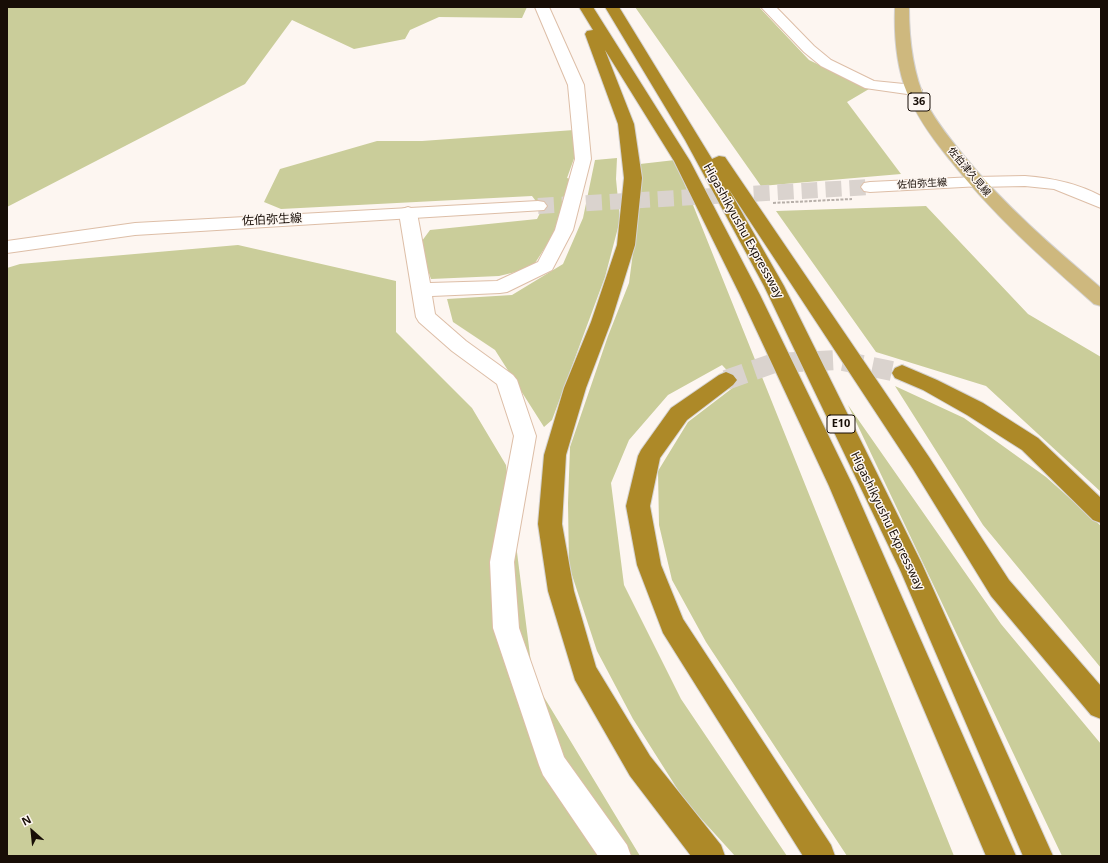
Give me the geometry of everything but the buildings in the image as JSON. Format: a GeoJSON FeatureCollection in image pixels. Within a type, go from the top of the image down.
{"type":"FeatureCollection","features":[{"type":"Feature","properties":{"kind":"highway"},"geometry":{"type":"LineString","coordinates":[[582,7],[626,124],[633,178],[626,245],[601,322],[575,388],[555,455],[550,524],[561,591],[584,671],[640,766],[710,856]]}},
{"type":"Feature","properties":{"kind":"highway","name":"Higashikyushu Expressway"},"geometry":{"type":"LineString","coordinates":[[586,7],[682,160],[750,295],[841,486],[1001,856]]}},
{"type":"Feature","properties":{"kind":"highway"},"geometry":{"type":"LineString","coordinates":[[612,7],[679,100],[921,463],[1000,588],[1101,706]]}},
{"type":"Feature","properties":{"kind":"highway","name":"Higashikyushu Expressway"},"geometry":{"type":"LineString","coordinates":[[612,7],[693,140],[774,286],[913,572],[1038,856]]}},
{"type":"Feature","properties":{"kind":"highway"},"geometry":{"type":"LineString","coordinates":[[902,373],[930,385],[975,409],[1030,444],[1101,513]]}},
{"type":"Feature","properties":{"kind":"highway"},"geometry":{"type":"LineString","coordinates":[[726,380],[679,414],[650,456],[638,506],[649,565],[672,625],[820,856]]}},
{"type":"Feature","properties":{"kind":"main road","name":"佐伯津久見線"},"geometry":{"type":"LineString","coordinates":[[902,7],[902,45],[914,90],[925,114],[975,182],[1010,218],[1101,299]]}},
{"type":"Feature","properties":{"kind":"street"},"geometry":{"type":"LineString","coordinates":[[423,290],[500,287],[545,266],[564,230],[583,159],[576,85],[542,7]]}},
{"type":"Feature","properties":{"kind":"street"},"geometry":{"type":"LineString","coordinates":[[768,7],[780,17],[809,49],[826,63],[870,85],[914,90]]}},
{"type":"Feature","properties":{"kind":"street","name":"佐伯弥生線"},"geometry":{"type":"LineString","coordinates":[[870,187],[975,182],[1046,182],[1074,190],[1101,203]]}},
{"type":"Feature","properties":{"kind":"street","name":"佐伯弥生線"},"geometry":{"type":"LineString","coordinates":[[7,247],[134,229],[538,206]]}},
{"type":"Feature","properties":{"kind":"street"},"geometry":{"type":"LineString","coordinates":[[408,213],[423,290],[426,317],[459,346],[506,380],[525,436],[502,562],[506,628],[553,765],[616,856]]}},
{"type":"Feature","properties":{"kind":"path"},"geometry":{"type":"LineString","coordinates":[[770,203],[858,199]]}},
{"type":"Feature","properties":{"kind":"green space"},"geometry":{"type":"Polygon","coordinates":[[[7,7],[527,7],[522,18],[439,17],[410,30],[405,39],[354,49],[292,20],[245,84],[7,207],[7,7]]]}},
{"type":"Feature","properties":{"kind":"green space"},"geometry":{"type":"Polygon","coordinates":[[[635,7],[759,7],[809,60],[869,89],[847,102],[901,174],[761,186],[635,7]]]}},
{"type":"Feature","properties":{"kind":"green space"},"geometry":{"type":"Polygon","coordinates":[[[574,130],[576,153],[567,178],[571,179],[559,226],[535,263],[520,271],[499,276],[431,279],[419,245],[430,230],[537,219],[542,209],[532,196],[281,209],[264,202],[280,169],[377,141],[422,141],[574,130]]]}},
{"type":"Feature","properties":{"kind":"green space"},"geometry":{"type":"Polygon","coordinates":[[[617,158],[616,179],[620,220],[605,277],[552,420],[544,427],[495,350],[453,322],[447,299],[512,295],[563,264],[583,218],[595,160],[617,158]]]}},
{"type":"Feature","properties":{"kind":"green space"},"geometry":{"type":"Polygon","coordinates":[[[675,160],[954,856],[847,856],[706,642],[672,580],[659,525],[658,471],[688,422],[739,383],[722,365],[668,395],[629,440],[611,483],[624,585],[681,699],[787,856],[735,856],[685,801],[633,719],[597,651],[569,566],[568,503],[570,447],[608,336],[629,283],[638,214],[640,164],[675,160]]]}},
{"type":"Feature","properties":{"kind":"green space"},"geometry":{"type":"Polygon","coordinates":[[[926,206],[1028,314],[1101,357],[1101,492],[986,386],[876,352],[776,211],[926,206]]]}},
{"type":"Feature","properties":{"kind":"green space"},"geometry":{"type":"Polygon","coordinates":[[[238,245],[396,281],[396,332],[472,408],[506,465],[533,679],[640,856],[7,856],[7,268],[20,264],[238,245]]]}},
{"type":"Feature","properties":{"kind":"green space"},"geometry":{"type":"Polygon","coordinates":[[[895,386],[964,418],[1046,477],[1101,526],[1101,668],[983,525],[895,386]]]}},
{"type":"Feature","properties":{"kind":"green space"},"geometry":{"type":"Polygon","coordinates":[[[848,405],[1001,624],[1101,744],[1101,856],[1062,856],[848,405]]]}},
{"type":"Feature","properties":{"kind":"tunnel"},"geometry":{"type":"LineString","coordinates":[[538,206],[870,187]]}},
{"type":"Feature","properties":{"kind":"tunnel"},"geometry":{"type":"LineString","coordinates":[[726,380],[774,363],[838,360],[902,373]]}}]}
